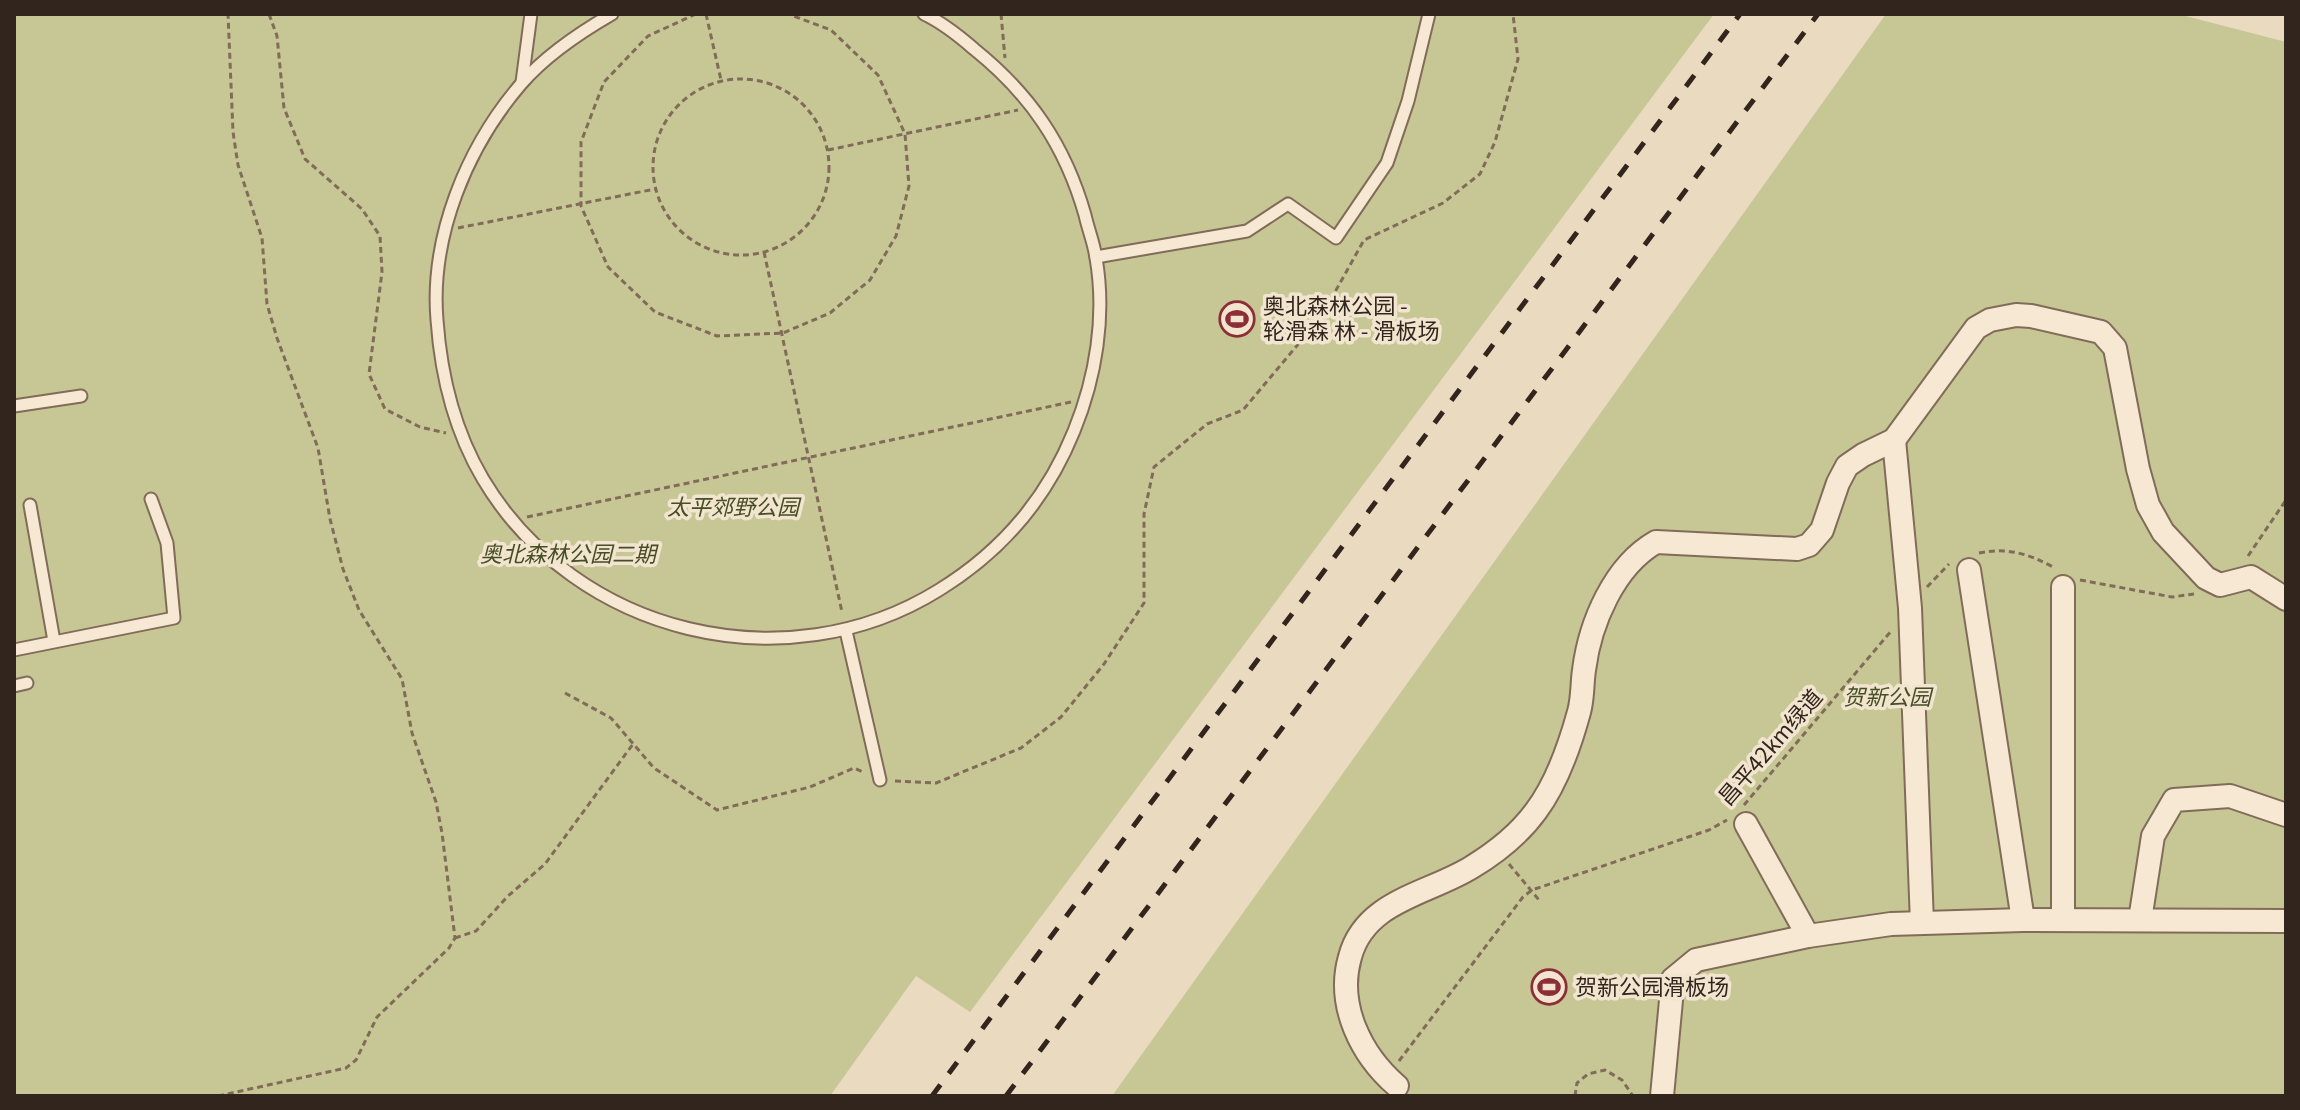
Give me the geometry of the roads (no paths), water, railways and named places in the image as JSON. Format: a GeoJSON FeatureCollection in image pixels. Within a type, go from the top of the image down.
{"type":"FeatureCollection","features":[{"type":"Feature","properties":{"kind":"street"},"geometry":{"type":"LineString","coordinates":[[1392,1082],[1365,1053],[1353,1024],[1347,990],[1350,957],[1364,927],[1387,907],[1441,884],[1473,866],[1522,828],[1553,784],[1580,709],[1591,634],[1620,575],[1639,552],[1656,542],[1797,549],[1809,545],[1822,530],[1847,466],[1894,440],[1976,328],[1990,320],[2016,315],[2101,332],[2115,348],[2138,469],[2148,505],[2163,532],[2206,578],[2220,585],[2251,577],[2286,599]]}},
{"type":"Feature","properties":{"kind":"street"},"geometry":{"type":"LineString","coordinates":[[1894,440],[1910,608],[1922,923]]}},
{"type":"Feature","properties":{"kind":"street"},"geometry":{"type":"LineString","coordinates":[[1966,561],[2023,920]]}},
{"type":"Feature","properties":{"kind":"street"},"geometry":{"type":"LineString","coordinates":[[2063,920],[2064,578]]}},
{"type":"Feature","properties":{"kind":"street"},"geometry":{"type":"LineString","coordinates":[[2140,920],[2153,836],[2174,800],[2230,796],[2286,815]]}},
{"type":"Feature","properties":{"kind":"street"},"geometry":{"type":"LineString","coordinates":[[1741,815],[1808,936]]}},
{"type":"Feature","properties":{"kind":"street"},"geometry":{"type":"LineString","coordinates":[[1662,1096],[1673,979],[1696,960],[1808,936],[1891,924],[2023,920],[2286,921]]}},
{"type":"Feature","properties":{"kind":"lane"},"geometry":{"type":"LineString","coordinates":[[522,82],[531,14]]}},
{"type":"Feature","properties":{"kind":"lane"},"geometry":{"type":"LineString","coordinates":[[612,14],[573,36],[522,82],[474,151],[444,230],[435,300],[441,369],[461,436],[483,480],[512,520],[566,572],[629,610],[699,633],[773,640],[846,631],[912,607],[971,570],[1022,521],[1061,463],[1087,398],[1100,305],[1096,257],[1074,178],[1034,107],[1006,74],[941,22],[924,14]]}},
{"type":"Feature","properties":{"kind":"lane"},"geometry":{"type":"LineString","coordinates":[[1096,257],[1247,231],[1288,204],[1336,238],[1387,163],[1408,101],[1429,14]]}},
{"type":"Feature","properties":{"kind":"lane"},"geometry":{"type":"LineString","coordinates":[[14,406],[81,396]]}},
{"type":"Feature","properties":{"kind":"lane"},"geometry":{"type":"LineString","coordinates":[[14,650],[174,618],[167,543],[151,499]]}},
{"type":"Feature","properties":{"kind":"lane"},"geometry":{"type":"LineString","coordinates":[[30,505],[54,641]]}},
{"type":"Feature","properties":{"kind":"lane"},"geometry":{"type":"LineString","coordinates":[[846,631],[880,780]]}},
{"type":"Feature","properties":{"kind":"lane"},"geometry":{"type":"LineString","coordinates":[[14,686],[27,683]]}},
{"type":"Feature","properties":{"kind":"railway"},"geometry":{"type":"LineString","coordinates":[[932,1096],[1740,14]]}},
{"type":"Feature","properties":{"kind":"railway"},"geometry":{"type":"LineString","coordinates":[[1006,1096],[1818,14]]}},
{"type":"Feature","properties":{"kind":"place","name":"奥北森林公园 - 轮滑森 林 - 滑板场"},"geometry":{"type":"Point","coordinates":[1237,319]}},
{"type":"Feature","properties":{"kind":"place","name":"贺新公园滑板场"},"geometry":{"type":"Point","coordinates":[1549,987]}},
{"type":"Feature","properties":{"kind":"park label","name":"太平郊野公园"},"geometry":{"type":"Point","coordinates":[733,507]}},
{"type":"Feature","properties":{"kind":"park label","name":"奥北森林公园二期"},"geometry":{"type":"Point","coordinates":[568,554]}},
{"type":"Feature","properties":{"kind":"park label","name":"贺新公园"},"geometry":{"type":"Point","coordinates":[1887,697]}}]}
